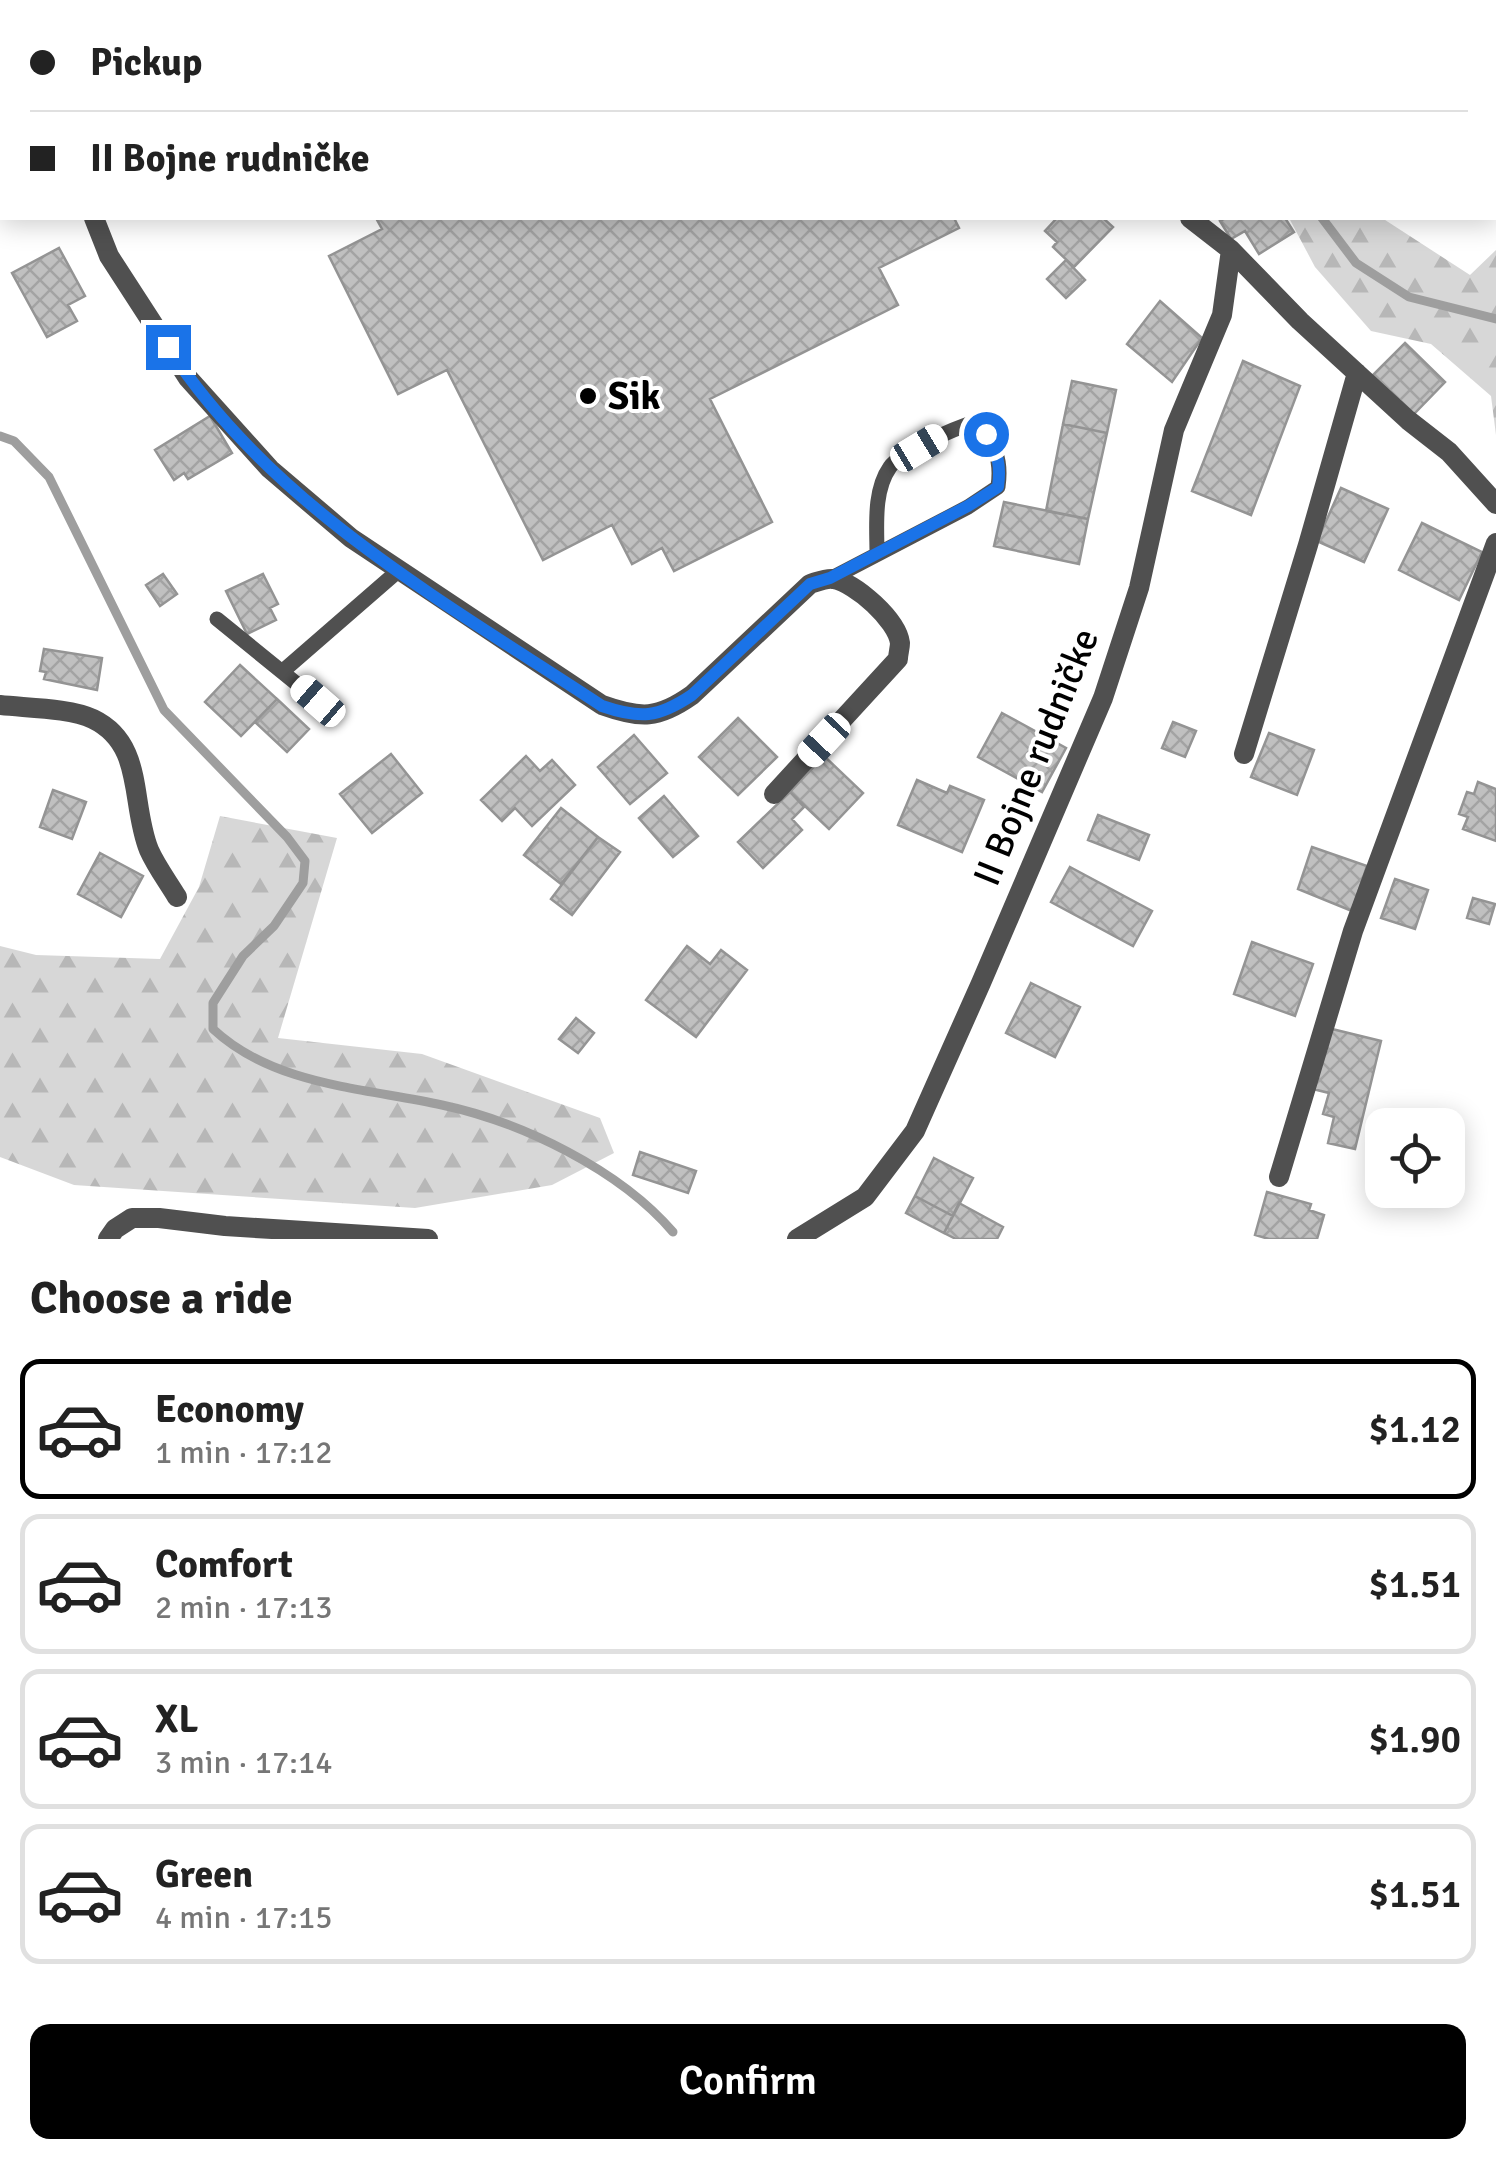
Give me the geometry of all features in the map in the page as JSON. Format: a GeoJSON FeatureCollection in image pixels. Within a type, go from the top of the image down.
{"type":"FeatureCollection","features":[{"type":"Feature","properties":{"kind":"street"},"geometry":{"type":"LineString","coordinates":[[95,220],[109,256],[188,378],[270,469],[351,538],[602,706],[646,716],[670,710],[692,695],[810,584],[830,578],[852,586],[868,598],[894,628],[900,643],[898,659],[774,794]]}},
{"type":"Feature","properties":{"kind":"street"},"geometry":{"type":"LineString","coordinates":[[1192,220],[1230,250],[1408,420],[1449,452],[1496,504]]}},
{"type":"Feature","properties":{"kind":"street","name":"II Bojne rudničke"},"geometry":{"type":"LineString","coordinates":[[801,1238],[865,1197],[915,1131],[982,982],[1103,698],[1139,588],[1174,430],[1222,315],[1230,250]]}},
{"type":"Feature","properties":{"kind":"street"},"geometry":{"type":"LineString","coordinates":[[1244,754],[1357,373]]}},
{"type":"Feature","properties":{"kind":"street"},"geometry":{"type":"LineString","coordinates":[[1280,1176],[1353,932],[1496,542]]}},
{"type":"Feature","properties":{"kind":"street"},"geometry":{"type":"LineString","coordinates":[[0,704],[90,717],[118,734],[132,760],[136,801],[149,850],[177,897]]}},
{"type":"Feature","properties":{"kind":"street"},"geometry":{"type":"LineString","coordinates":[[108,1239],[115,1228],[132,1218],[159,1218],[428,1239]]}},
{"type":"Feature","properties":{"kind":"lane"},"geometry":{"type":"LineString","coordinates":[[830,578],[877,554],[998,487],[1001,467],[997,450],[976,422],[947,431],[891,464],[878,502],[877,554]]}},
{"type":"Feature","properties":{"kind":"lane"},"geometry":{"type":"LineString","coordinates":[[282,671],[398,571]]}},
{"type":"Feature","properties":{"kind":"lane"},"geometry":{"type":"LineString","coordinates":[[217,619],[318,701]]}},
{"type":"Feature","properties":{"kind":"green space"},"geometry":{"type":"Polygon","coordinates":[[[1290,220],[1385,220],[1470,275],[1496,250],[1496,435],[1491,396],[1431,344],[1371,331],[1315,267],[1290,220]]]}},
{"type":"Feature","properties":{"kind":"green space"},"geometry":{"type":"Polygon","coordinates":[[[220,816],[337,838],[278,1038],[422,1054],[600,1118],[614,1153],[552,1185],[415,1208],[74,1185],[0,1157],[0,946],[36,955],[160,959],[199,887],[220,816]]]}},
{"type":"Feature","properties":{"kind":"building","name":"Sik"},"geometry":{"type":"Polygon","coordinates":[[[377,220],[955,220],[959,228],[879,268],[898,305],[710,399],[772,522],[674,571],[662,548],[632,564],[612,525],[543,560],[447,370],[398,394],[329,256],[382,229],[377,220]]]}},
{"type":"Feature","properties":{"kind":"building"},"geometry":{"type":"Polygon","coordinates":[[[1055,220],[1105,220],[1113,227],[1074,267],[1053,247],[1057,242],[1045,231],[1055,220]]]}},
{"type":"Feature","properties":{"kind":"building"},"geometry":{"type":"Polygon","coordinates":[[[1286,220],[1294,232],[1259,254],[1245,231],[1231,239],[1220,221],[1286,220]]]}},
{"type":"Feature","properties":{"kind":"building"},"geometry":{"type":"Polygon","coordinates":[[[59,248],[85,296],[68,305],[77,321],[47,337],[12,273],[59,248]]]}},
{"type":"Feature","properties":{"kind":"building"},"geometry":{"type":"Polygon","coordinates":[[[1066,260],[1085,280],[1066,298],[1047,279],[1066,260]]]}},
{"type":"Feature","properties":{"kind":"building"},"geometry":{"type":"Polygon","coordinates":[[[1160,301],[1202,338],[1172,382],[1127,344],[1160,301]]]}},
{"type":"Feature","properties":{"kind":"building"},"geometry":{"type":"Polygon","coordinates":[[[1405,343],[1445,382],[1413,415],[1372,376],[1405,343]]]}},
{"type":"Feature","properties":{"kind":"building"},"geometry":{"type":"Polygon","coordinates":[[[1243,361],[1300,386],[1251,515],[1192,491],[1243,361]]]}},
{"type":"Feature","properties":{"kind":"building"},"geometry":{"type":"Polygon","coordinates":[[[1072,381],[1116,390],[1107,433],[1063,424],[1072,381]]]}},
{"type":"Feature","properties":{"kind":"building"},"geometry":{"type":"Polygon","coordinates":[[[210,416],[232,453],[188,479],[184,473],[174,480],[155,450],[210,416]]]}},
{"type":"Feature","properties":{"kind":"building"},"geometry":{"type":"Polygon","coordinates":[[[1063,424],[1107,433],[1088,519],[1046,511],[1063,424]]]}},
{"type":"Feature","properties":{"kind":"building"},"geometry":{"type":"Polygon","coordinates":[[[1341,488],[1388,509],[1364,562],[1317,541],[1341,488]]]}},
{"type":"Feature","properties":{"kind":"building"},"geometry":{"type":"Polygon","coordinates":[[[1004,502],[1088,519],[1079,564],[994,546],[1004,502]]]}},
{"type":"Feature","properties":{"kind":"building"},"geometry":{"type":"Polygon","coordinates":[[[1422,523],[1482,552],[1459,600],[1399,570],[1422,523]]]}},
{"type":"Feature","properties":{"kind":"building"},"geometry":{"type":"Polygon","coordinates":[[[163,574],[177,594],[160,606],[146,585],[163,574]]]}},
{"type":"Feature","properties":{"kind":"building"},"geometry":{"type":"Polygon","coordinates":[[[263,574],[278,604],[270,608],[276,620],[247,634],[226,591],[263,574]]]}},
{"type":"Feature","properties":{"kind":"building"},"geometry":{"type":"Polygon","coordinates":[[[44,649],[102,658],[97,690],[44,679],[46,672],[40,671],[44,649]]]}},
{"type":"Feature","properties":{"kind":"building"},"geometry":{"type":"Polygon","coordinates":[[[240,665],[277,699],[241,736],[205,702],[240,665]]]}},
{"type":"Feature","properties":{"kind":"building"},"geometry":{"type":"Polygon","coordinates":[[[277,699],[309,729],[287,752],[255,722],[277,699]]]}},
{"type":"Feature","properties":{"kind":"building"},"geometry":{"type":"Polygon","coordinates":[[[1002,713],[1066,748],[1042,792],[978,757],[1002,713]]]}},
{"type":"Feature","properties":{"kind":"building"},"geometry":{"type":"Polygon","coordinates":[[[738,718],[777,757],[738,795],[699,757],[738,718]]]}},
{"type":"Feature","properties":{"kind":"building"},"geometry":{"type":"Polygon","coordinates":[[[1173,722],[1196,731],[1185,757],[1162,748],[1173,722]]]}},
{"type":"Feature","properties":{"kind":"building"},"geometry":{"type":"Polygon","coordinates":[[[1269,733],[1314,750],[1297,795],[1251,777],[1269,733]]]}},
{"type":"Feature","properties":{"kind":"building"},"geometry":{"type":"Polygon","coordinates":[[[634,735],[667,773],[630,804],[598,767],[634,735]]]}},
{"type":"Feature","properties":{"kind":"building"},"geometry":{"type":"Polygon","coordinates":[[[391,754],[422,793],[372,833],[340,794],[391,754]]]}},
{"type":"Feature","properties":{"kind":"building"},"geometry":{"type":"Polygon","coordinates":[[[526,756],[540,771],[552,760],[575,785],[532,826],[515,808],[502,821],[481,800],[526,756]]]}},
{"type":"Feature","properties":{"kind":"building"},"geometry":{"type":"Polygon","coordinates":[[[824,756],[863,793],[829,829],[790,792],[824,756]]]}},
{"type":"Feature","properties":{"kind":"building"},"geometry":{"type":"Polygon","coordinates":[[[917,780],[947,793],[950,786],[984,800],[962,852],[898,825],[917,780]]]}},
{"type":"Feature","properties":{"kind":"building"},"geometry":{"type":"Polygon","coordinates":[[[1478,782],[1496,789],[1496,841],[1463,829],[1468,817],[1459,814],[1467,792],[1474,794],[1478,782]]]}},
{"type":"Feature","properties":{"kind":"building"},"geometry":{"type":"Polygon","coordinates":[[[53,790],[86,802],[72,839],[40,827],[53,790]]]}},
{"type":"Feature","properties":{"kind":"building"},"geometry":{"type":"Polygon","coordinates":[[[790,792],[804,807],[792,819],[802,830],[763,868],[738,842],[790,792]]]}},
{"type":"Feature","properties":{"kind":"building"},"geometry":{"type":"Polygon","coordinates":[[[664,796],[698,836],[673,857],[639,818],[664,796]]]}},
{"type":"Feature","properties":{"kind":"building"},"geometry":{"type":"Polygon","coordinates":[[[561,808],[598,837],[561,884],[524,855],[561,808]]]}},
{"type":"Feature","properties":{"kind":"building"},"geometry":{"type":"Polygon","coordinates":[[[1098,815],[1149,835],[1139,860],[1088,840],[1098,815]]]}},
{"type":"Feature","properties":{"kind":"building"},"geometry":{"type":"Polygon","coordinates":[[[598,837],[620,852],[572,915],[551,899],[598,837]]]}},
{"type":"Feature","properties":{"kind":"building"},"geometry":{"type":"Polygon","coordinates":[[[1312,847],[1367,866],[1352,911],[1298,889],[1312,847]]]}},
{"type":"Feature","properties":{"kind":"building"},"geometry":{"type":"Polygon","coordinates":[[[100,853],[143,876],[121,917],[78,894],[100,853]]]}},
{"type":"Feature","properties":{"kind":"building"},"geometry":{"type":"Polygon","coordinates":[[[1070,867],[1152,911],[1133,946],[1051,902],[1070,867]]]}},
{"type":"Feature","properties":{"kind":"building"},"geometry":{"type":"Polygon","coordinates":[[[1395,879],[1428,890],[1415,929],[1381,918],[1395,879]]]}},
{"type":"Feature","properties":{"kind":"building"},"geometry":{"type":"Polygon","coordinates":[[[1473,898],[1495,904],[1489,924],[1467,918],[1473,898]]]}},
{"type":"Feature","properties":{"kind":"building"},"geometry":{"type":"Polygon","coordinates":[[[1252,942],[1313,964],[1295,1016],[1234,994],[1252,942]]]}},
{"type":"Feature","properties":{"kind":"building"},"geometry":{"type":"Polygon","coordinates":[[[687,946],[710,964],[721,950],[747,970],[696,1037],[646,1000],[687,946]]]}},
{"type":"Feature","properties":{"kind":"building"},"geometry":{"type":"Polygon","coordinates":[[[1031,983],[1080,1007],[1055,1057],[1006,1033],[1031,983]]]}},
{"type":"Feature","properties":{"kind":"building"},"geometry":{"type":"Polygon","coordinates":[[[576,1018],[594,1033],[578,1053],[559,1039],[576,1018]]]}},
{"type":"Feature","properties":{"kind":"building"},"geometry":{"type":"Polygon","coordinates":[[[1328,1028],[1381,1041],[1355,1149],[1328,1143],[1334,1117],[1323,1114],[1329,1093],[1313,1089],[1328,1028]]]}},
{"type":"Feature","properties":{"kind":"building"},"geometry":{"type":"Polygon","coordinates":[[[640,1152],[696,1171],[688,1193],[633,1175],[640,1152]]]}},
{"type":"Feature","properties":{"kind":"building"},"geometry":{"type":"Polygon","coordinates":[[[934,1158],[973,1178],[953,1216],[915,1196],[934,1158]]]}},
{"type":"Feature","properties":{"kind":"building"},"geometry":{"type":"Polygon","coordinates":[[[1267,1192],[1311,1204],[1309,1210],[1324,1215],[1317,1239],[1269,1239],[1255,1235],[1267,1192]]]}},
{"type":"Feature","properties":{"kind":"building"},"geometry":{"type":"Polygon","coordinates":[[[915,1196],[953,1216],[944,1233],[906,1213],[915,1196]]]}},
{"type":"Feature","properties":{"kind":"building"},"geometry":{"type":"Polygon","coordinates":[[[959,1203],[1003,1227],[997,1239],[956,1239],[944,1233],[959,1203]]]}},
{"type":"Feature","properties":{"kind":"waterway"},"geometry":{"type":"LineString","coordinates":[[1324,220],[1356,263],[1409,297],[1496,319]]}},
{"type":"Feature","properties":{"kind":"waterway"},"geometry":{"type":"LineString","coordinates":[[0,436],[14,441],[49,477],[164,710],[287,837],[305,861],[303,883],[274,926],[243,956],[213,1003],[213,1029],[237,1048],[292,1074],[442,1105],[536,1136],[626,1188],[673,1232]]}},
{"type":"Feature","properties":{"kind":"place","name":"Sik"},"geometry":{"type":"Point","coordinates":[588,396]}},
{"type":"Feature","properties":{"kind":"route"},"geometry":{"type":"LineString","coordinates":[[168,347],[188,378],[270,469],[351,538],[602,706],[646,716],[670,710],[692,695],[810,584],[830,578],[998,487],[1001,467],[997,450],[986,434]]}}]}
